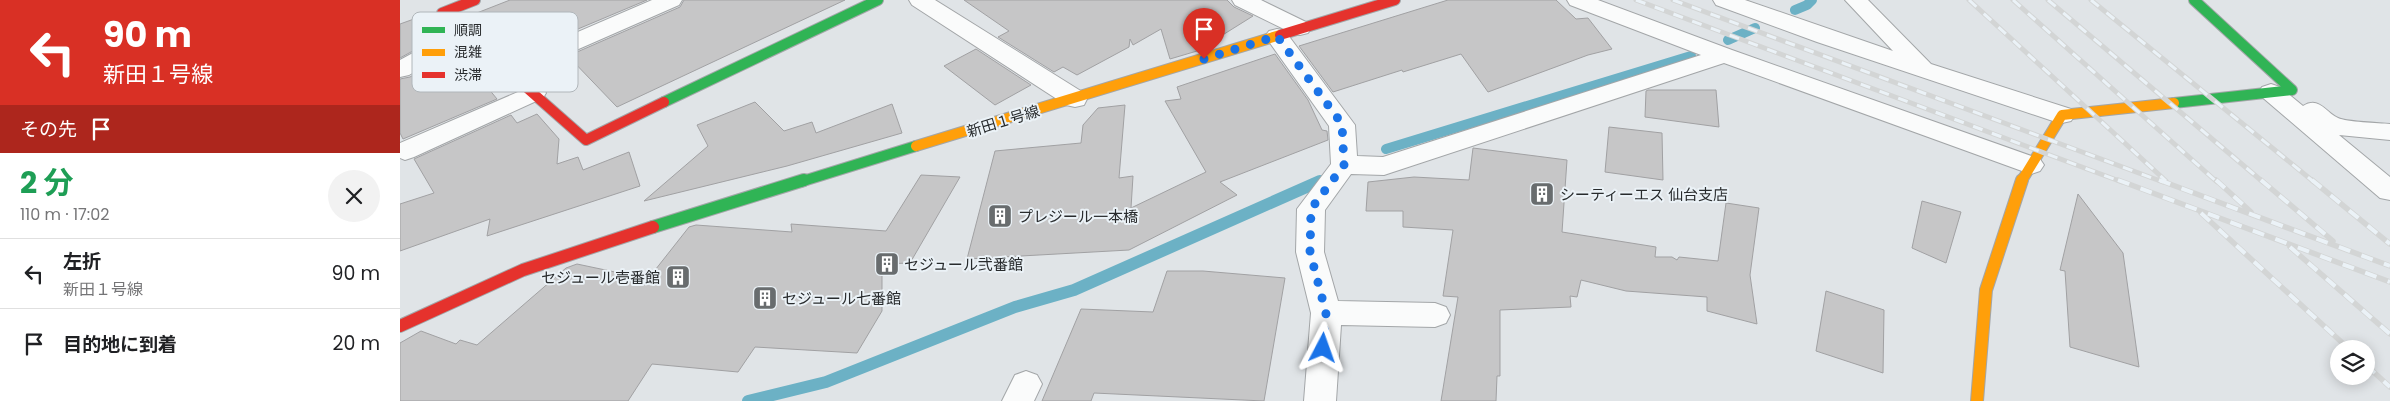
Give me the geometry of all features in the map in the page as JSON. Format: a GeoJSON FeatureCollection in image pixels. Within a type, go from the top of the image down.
{"type":"FeatureCollection","features":[{"type":"Feature","properties":{"kind":"street"},"geometry":{"type":"LineString","coordinates":[[445,12],[475,0]]}},
{"type":"Feature","properties":{"kind":"street"},"geometry":{"type":"LineString","coordinates":[[578,41],[671,0]]}},
{"type":"Feature","properties":{"kind":"street"},"geometry":{"type":"LineString","coordinates":[[405,151],[534,93],[586,140],[878,0]]}},
{"type":"Feature","properties":{"kind":"street"},"geometry":{"type":"LineString","coordinates":[[920,0],[1075,99]]}},
{"type":"Feature","properties":{"kind":"street"},"geometry":{"type":"LineString","coordinates":[[1243,0],[1289,32],[1342,124],[1344,165],[1311,209],[1310,252],[1326,313],[1320,401]]}},
{"type":"Feature","properties":{"kind":"street","name":"新田１号線"},"geometry":{"type":"LineString","coordinates":[[400,326],[523,270],[610,240],[1395,0]]}},
{"type":"Feature","properties":{"kind":"street"},"geometry":{"type":"LineString","coordinates":[[1578,0],[1724,55],[2031,165]]}},
{"type":"Feature","properties":{"kind":"street"},"geometry":{"type":"LineString","coordinates":[[1724,0],[1826,37],[2062,115],[2282,90],[2331,126],[2390,132]]}},
{"type":"Feature","properties":{"kind":"street"},"geometry":{"type":"LineString","coordinates":[[1764,0],[1813,25],[1826,37]]}},
{"type":"Feature","properties":{"kind":"street"},"geometry":{"type":"LineString","coordinates":[[1856,0],[1924,70]]}},
{"type":"Feature","properties":{"kind":"street"},"geometry":{"type":"LineString","coordinates":[[2194,0],[2282,90],[2390,192]]}},
{"type":"Feature","properties":{"kind":"street"},"geometry":{"type":"LineString","coordinates":[[1344,165],[1384,166],[1724,55]]}},
{"type":"Feature","properties":{"kind":"street"},"geometry":{"type":"LineString","coordinates":[[400,70],[412,63]]}},
{"type":"Feature","properties":{"kind":"street"},"geometry":{"type":"LineString","coordinates":[[1977,401],[1986,290],[2022,180],[2062,115]]}},
{"type":"Feature","properties":{"kind":"street"},"geometry":{"type":"LineString","coordinates":[[1326,313],[1435,315]]}},
{"type":"Feature","properties":{"kind":"building"},"geometry":{"type":"Polygon","coordinates":[[[510,0],[647,0],[578,29],[578,12],[479,12],[510,0]]]}},
{"type":"Feature","properties":{"kind":"building"},"geometry":{"type":"Polygon","coordinates":[[[684,0],[845,0],[617,107],[578,66],[578,52],[680,7],[684,0]]]}},
{"type":"Feature","properties":{"kind":"building"},"geometry":{"type":"Polygon","coordinates":[[[964,0],[1227,0],[1234,7],[1253,16],[1197,51],[1170,59],[1161,29],[1133,45],[1130,39],[1129,47],[1077,75],[1063,67],[1054,72],[998,37],[1009,31],[964,0]]]}},
{"type":"Feature","properties":{"kind":"building"},"geometry":{"type":"Polygon","coordinates":[[[1448,0],[1556,0],[1576,19],[1588,18],[1612,49],[1588,55],[1488,92],[1461,54],[1333,92],[1299,46],[1448,0]]]}},
{"type":"Feature","properties":{"kind":"building"},"geometry":{"type":"Polygon","coordinates":[[[412,20],[412,51],[400,58],[400,24],[412,20]]]}},
{"type":"Feature","properties":{"kind":"building"},"geometry":{"type":"Polygon","coordinates":[[[976,49],[1031,85],[995,105],[944,66],[976,49]]]}},
{"type":"Feature","properties":{"kind":"building"},"geometry":{"type":"Polygon","coordinates":[[[1275,54],[1308,100],[1322,130],[1327,131],[1328,140],[1220,182],[1237,195],[1129,250],[967,259],[995,151],[1081,143],[1083,125],[1098,108],[1125,105],[1119,178],[1133,176],[1131,208],[1206,172],[1165,101],[1181,99],[1177,87],[1275,54]]]}},
{"type":"Feature","properties":{"kind":"building"},"geometry":{"type":"Polygon","coordinates":[[[412,76],[412,92],[491,92],[497,99],[403,139],[400,133],[400,79],[412,76]]]}},
{"type":"Feature","properties":{"kind":"building"},"geometry":{"type":"Polygon","coordinates":[[[1716,90],[1719,127],[1645,117],[1646,91],[1716,90]]]}},
{"type":"Feature","properties":{"kind":"building"},"geometry":{"type":"Polygon","coordinates":[[[755,102],[784,131],[812,122],[816,133],[892,104],[902,133],[787,166],[644,201],[708,146],[697,125],[755,102]]]}},
{"type":"Feature","properties":{"kind":"building"},"geometry":{"type":"Polygon","coordinates":[[[537,114],[559,139],[557,164],[578,157],[583,170],[629,152],[640,186],[487,236],[490,219],[400,251],[400,204],[434,193],[414,159],[511,115],[517,123],[537,114]]]}},
{"type":"Feature","properties":{"kind":"building"},"geometry":{"type":"Polygon","coordinates":[[[1609,127],[1662,133],[1663,180],[1605,172],[1609,127]]]}},
{"type":"Feature","properties":{"kind":"building"},"geometry":{"type":"Polygon","coordinates":[[[1473,148],[1567,160],[1562,232],[1656,247],[1655,257],[1672,257],[1677,260],[1679,257],[1718,261],[1726,203],[1759,208],[1750,275],[1757,324],[1707,311],[1707,297],[1626,291],[1581,280],[1577,297],[1570,296],[1571,307],[1500,310],[1500,376],[1497,376],[1496,401],[1441,401],[1458,297],[1443,296],[1453,230],[1403,227],[1403,211],[1366,211],[1368,182],[1414,177],[1469,180],[1473,148]]]}},
{"type":"Feature","properties":{"kind":"building"},"geometry":{"type":"Polygon","coordinates":[[[921,175],[960,177],[910,263],[882,264],[882,311],[857,353],[755,347],[738,372],[652,364],[628,401],[400,401],[400,343],[421,331],[456,344],[460,340],[477,345],[566,268],[577,264],[648,279],[689,227],[696,225],[792,232],[791,224],[886,231],[921,175]]]}},
{"type":"Feature","properties":{"kind":"building"},"geometry":{"type":"Polygon","coordinates":[[[2078,194],[2123,253],[2139,367],[2070,347],[2065,271],[2060,270],[2078,194]]]}},
{"type":"Feature","properties":{"kind":"building"},"geometry":{"type":"Polygon","coordinates":[[[1922,201],[1961,212],[1946,263],[1912,248],[1922,201]]]}},
{"type":"Feature","properties":{"kind":"building"},"geometry":{"type":"Polygon","coordinates":[[[1167,271],[1203,271],[1285,278],[1264,401],[1094,393],[1091,401],[1042,401],[1081,309],[1153,312],[1167,271]]]}},
{"type":"Feature","properties":{"kind":"building"},"geometry":{"type":"Polygon","coordinates":[[[1826,291],[1884,310],[1883,373],[1816,351],[1826,291]]]}},
{"type":"Feature","properties":{"kind":"waterway"},"geometry":{"type":"LineString","coordinates":[[1795,10],[1807,5],[1812,0]]}},
{"type":"Feature","properties":{"kind":"waterway"},"geometry":{"type":"LineString","coordinates":[[1728,40],[1755,28]]}},
{"type":"Feature","properties":{"kind":"waterway"},"geometry":{"type":"LineString","coordinates":[[1386,149],[1691,56]]}},
{"type":"Feature","properties":{"kind":"waterway"},"geometry":{"type":"LineString","coordinates":[[748,401],[826,382],[1015,307],[1074,290],[1320,181]]}},
{"type":"Feature","properties":{"kind":"railway"},"geometry":{"type":"LineString","coordinates":[[1636,0],[2122,182]]}},
{"type":"Feature","properties":{"kind":"railway"},"geometry":{"type":"LineString","coordinates":[[1673,0],[2163,182]]}},
{"type":"Feature","properties":{"kind":"railway"},"geometry":{"type":"LineString","coordinates":[[1969,0],[2166,181]]}},
{"type":"Feature","properties":{"kind":"railway"},"geometry":{"type":"LineString","coordinates":[[2013,0],[2217,182]]}},
{"type":"Feature","properties":{"kind":"railway"},"geometry":{"type":"LineString","coordinates":[[2048,0],[2263,182]]}},
{"type":"Feature","properties":{"kind":"railway"},"geometry":{"type":"LineString","coordinates":[[2091,0],[2314,182]]}},
{"type":"Feature","properties":{"kind":"railway"},"geometry":{"type":"LineString","coordinates":[[2118,180],[2390,282]]}},
{"type":"Feature","properties":{"kind":"railway"},"geometry":{"type":"LineString","coordinates":[[2159,180],[2390,266]]}},
{"type":"Feature","properties":{"kind":"railway"},"geometry":{"type":"LineString","coordinates":[[2216,180],[2251,212]]}},
{"type":"Feature","properties":{"kind":"railway"},"geometry":{"type":"LineString","coordinates":[[2261,180],[2333,241]]}},
{"type":"Feature","properties":{"kind":"railway"},"geometry":{"type":"LineString","coordinates":[[2312,180],[2390,244]]}},
{"type":"Feature","properties":{"kind":"railway"},"geometry":{"type":"LineString","coordinates":[[2201,213],[2339,340]]}},
{"type":"Feature","properties":{"kind":"railway"},"geometry":{"type":"LineString","coordinates":[[2290,247],[2390,334]]}},
{"type":"Feature","properties":{"kind":"railway"},"geometry":{"type":"LineString","coordinates":[[2375,373],[2390,387]]}},
{"type":"Feature","properties":{"kind":"traffic: fast"},"geometry":{"type":"LineString","coordinates":[[664,102],[878,0]]}},
{"type":"Feature","properties":{"kind":"traffic: fast"},"geometry":{"type":"LineString","coordinates":[[2174,103],[2292,90],[2194,0]]}},
{"type":"Feature","properties":{"kind":"traffic: fast"},"geometry":{"type":"LineString","coordinates":[[653,227],[916,146]]}},
{"type":"Feature","properties":{"kind":"traffic: slow"},"geometry":{"type":"LineString","coordinates":[[916,146],[1280,35]]}},
{"type":"Feature","properties":{"kind":"traffic: slow"},"geometry":{"type":"LineString","coordinates":[[1977,401],[1986,290],[2022,180],[2062,115],[2174,103]]}},
{"type":"Feature","properties":{"kind":"traffic: jam"},"geometry":{"type":"LineString","coordinates":[[445,12],[475,0]]}},
{"type":"Feature","properties":{"kind":"traffic: jam"},"geometry":{"type":"LineString","coordinates":[[1280,35],[1395,0]]}},
{"type":"Feature","properties":{"kind":"traffic: jam"},"geometry":{"type":"LineString","coordinates":[[532,92],[586,140],[664,102]]}},
{"type":"Feature","properties":{"kind":"traffic: jam"},"geometry":{"type":"LineString","coordinates":[[400,326],[523,270],[653,227]]}},
{"type":"Feature","properties":{"kind":"place","name":"シーティーエス 仙台支店"},"geometry":{"type":"Point","coordinates":[1542,194]}},
{"type":"Feature","properties":{"kind":"place","name":"プレジール一本橋"},"geometry":{"type":"Point","coordinates":[1000,216]}},
{"type":"Feature","properties":{"kind":"place","name":"セジュール弐番館"},"geometry":{"type":"Point","coordinates":[887,264]}},
{"type":"Feature","properties":{"kind":"place","name":"セジュール壱番館"},"geometry":{"type":"Point","coordinates":[678,277]}},
{"type":"Feature","properties":{"kind":"place","name":"セジュール七番館"},"geometry":{"type":"Point","coordinates":[765,298]}},
{"type":"Feature","properties":{"kind":"route"},"geometry":{"type":"LineString","coordinates":[[1204,59],[1277,36],[1342,124],[1344,165],[1311,209],[1310,252],[1326,313],[1323,348]]}}]}
